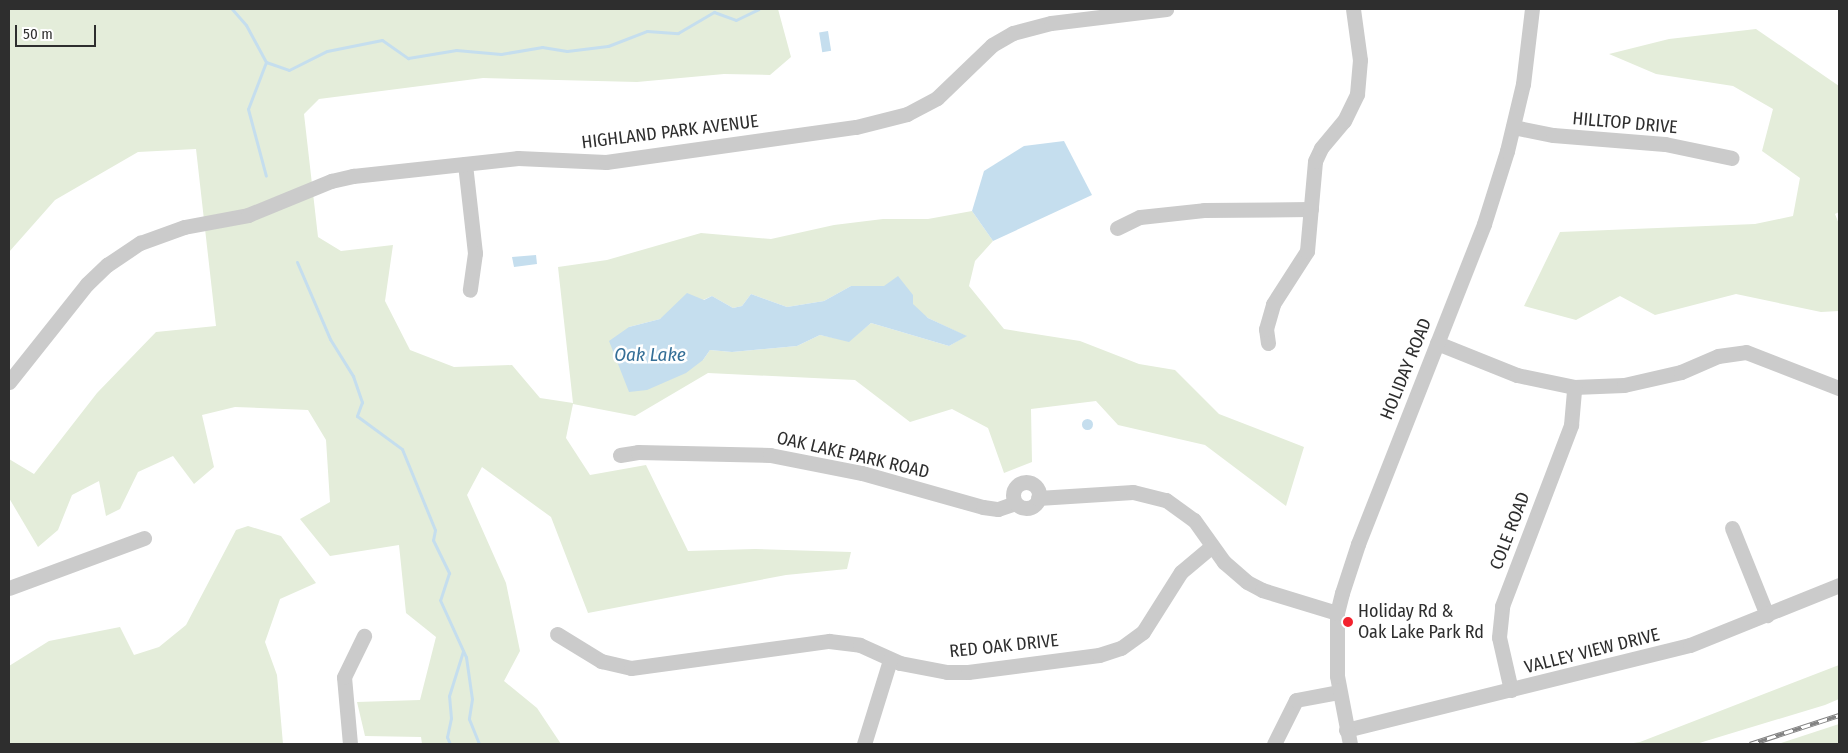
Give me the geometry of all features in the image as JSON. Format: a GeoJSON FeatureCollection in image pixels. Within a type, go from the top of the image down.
{"type":"FeatureCollection","features":[{"type":"Feature","properties":{"kind":"street","name":"HIGHLAND PARK AVENUE"},"geometry":{"type":"LineString","coordinates":[[9,382],[87,284],[107,266],[140,244],[184,227],[248,214],[331,181],[518,158],[606,162],[856,127],[907,114],[937,98],[992,45],[1013,33],[1051,23],[1166,9]]}},
{"type":"Feature","properties":{"kind":"street"},"geometry":{"type":"LineString","coordinates":[[1268,343],[1266,329],[1273,304],[1306,251],[1315,161],[1321,148],[1344,121],[1357,94],[1360,60],[1353,9]]}},
{"type":"Feature","properties":{"kind":"street","name":"HOLIDAY ROAD"},"geometry":{"type":"LineString","coordinates":[[1348,737],[1339,692],[1335,651],[1337,613],[1358,544],[1484,224],[1513,127],[1532,9]]}},
{"type":"Feature","properties":{"kind":"street","name":"HILLTOP DRIVE"},"geometry":{"type":"LineString","coordinates":[[1513,127],[1553,135],[1666,144],[1732,158]]}},
{"type":"Feature","properties":{"kind":"street"},"geometry":{"type":"LineString","coordinates":[[465,164],[475,253],[470,290]]}},
{"type":"Feature","properties":{"kind":"street"},"geometry":{"type":"LineString","coordinates":[[1117,228],[1140,217],[1204,210],[1311,209]]}},
{"type":"Feature","properties":{"kind":"street"},"geometry":{"type":"LineString","coordinates":[[1438,343],[1517,375],[1574,387],[1624,385],[1680,372],[1718,356],[1746,352],[1839,388]]}},
{"type":"Feature","properties":{"kind":"street","name":"COLE ROAD"},"geometry":{"type":"LineString","coordinates":[[1511,690],[1499,637],[1502,606],[1571,425],[1574,387]]}},
{"type":"Feature","properties":{"kind":"street","name":"OAK LAKE PARK ROAD"},"geometry":{"type":"LineString","coordinates":[[620,455],[638,452],[770,455],[862,473],[983,507],[998,509],[1015,503],[1028,508],[1038,498],[1119,492],[1149,494],[1180,509],[1194,520],[1224,562],[1247,582],[1262,590],[1337,613]]}},
{"type":"Feature","properties":{"kind":"street"},"geometry":{"type":"LineString","coordinates":[[1015,503],[1013,492],[1025,482],[1036,487],[1038,498]]}},
{"type":"Feature","properties":{"kind":"street"},"geometry":{"type":"LineString","coordinates":[[1732,528],[1767,615]]}},
{"type":"Feature","properties":{"kind":"street"},"geometry":{"type":"LineString","coordinates":[[9,588],[144,538]]}},
{"type":"Feature","properties":{"kind":"street","name":"RED OAK DRIVE"},"geometry":{"type":"LineString","coordinates":[[557,634],[601,661],[631,668],[829,641],[860,645],[890,660],[923,669],[968,672],[1109,652],[1134,640],[1143,632],[1182,572],[1212,546]]}},
{"type":"Feature","properties":{"kind":"street","name":"VALLEY VIEW DRIVE"},"geometry":{"type":"LineString","coordinates":[[1348,737],[1511,690],[1690,645],[1839,585]]}},
{"type":"Feature","properties":{"kind":"street"},"geometry":{"type":"LineString","coordinates":[[350,744],[344,677],[364,636]]}},
{"type":"Feature","properties":{"kind":"street"},"geometry":{"type":"LineString","coordinates":[[864,744],[890,660]]}},
{"type":"Feature","properties":{"kind":"street"},"geometry":{"type":"LineString","coordinates":[[1274,744],[1296,700],[1339,692]]}},
{"type":"Feature","properties":{"kind":"green space"},"geometry":{"type":"Polygon","coordinates":[[[9,9],[778,9],[791,57],[770,75],[724,74],[637,82],[483,78],[319,99],[304,114],[318,237],[341,251],[393,245],[385,301],[410,350],[454,367],[512,365],[540,398],[573,403],[558,267],[607,260],[701,233],[771,239],[834,225],[883,219],[928,219],[972,211],[993,241],[975,261],[969,286],[1004,329],[1080,341],[1139,364],[1175,370],[1219,414],[1304,447],[1286,506],[1205,445],[1118,425],[1096,401],[1031,409],[1032,462],[1004,473],[988,428],[952,409],[910,422],[855,380],[708,373],[635,416],[573,404],[566,438],[590,475],[646,465],[688,551],[755,549],[851,552],[847,569],[786,575],[588,613],[551,517],[482,467],[467,495],[506,583],[520,651],[504,681],[537,708],[561,744],[422,744],[421,737],[365,736],[357,702],[420,700],[436,637],[406,613],[399,545],[330,556],[300,519],[330,502],[326,440],[308,410],[235,407],[202,415],[214,467],[194,484],[173,456],[138,472],[120,509],[106,516],[99,481],[72,495],[58,530],[38,547],[9,498],[9,459],[34,474],[97,393],[156,332],[216,326],[196,149],[138,152],[55,200],[9,252],[9,9]],[[851,286],[824,301],[787,307],[751,294],[742,306],[733,308],[712,296],[660,319],[629,327],[703,360],[710,350],[732,352],[797,346],[820,335],[849,341],[871,323],[949,346],[966,336],[928,318],[884,286],[851,286]]]}},
{"type":"Feature","properties":{"kind":"green space"},"geometry":{"type":"Polygon","coordinates":[[[1756,29],[1839,86],[1839,212],[1835,214],[1839,224],[1839,311],[1821,312],[1736,294],[1655,315],[1620,296],[1576,320],[1524,306],[1560,232],[1755,224],[1793,216],[1800,178],[1762,151],[1773,109],[1733,86],[1656,74],[1609,54],[1669,39],[1756,29]]]}},
{"type":"Feature","properties":{"kind":"green space"},"geometry":{"type":"Polygon","coordinates":[[[248,526],[281,536],[316,583],[280,599],[265,642],[277,675],[283,744],[9,744],[9,666],[49,641],[120,627],[134,655],[159,647],[186,625],[236,530],[248,526]]]}},
{"type":"Feature","properties":{"kind":"green space"},"geometry":{"type":"Polygon","coordinates":[[[1839,665],[1839,699],[1825,705],[1696,744],[1627,744],[1640,742],[1839,665]]]}},
{"type":"Feature","properties":{"kind":"green space"},"geometry":{"type":"Polygon","coordinates":[[[1839,724],[1839,744],[1778,744],[1839,724]]]}},
{"type":"Feature","properties":{"kind":"water"},"geometry":{"type":"Polygon","coordinates":[[[828,31],[831,51],[822,52],[819,32],[828,31]]]}},
{"type":"Feature","properties":{"kind":"water"},"geometry":{"type":"Polygon","coordinates":[[[1064,141],[1092,195],[993,241],[972,211],[984,171],[1024,146],[1064,141]]]}},
{"type":"Feature","properties":{"kind":"water"},"geometry":{"type":"Polygon","coordinates":[[[536,255],[537,264],[514,267],[512,257],[536,255]]]}},
{"type":"Feature","properties":{"kind":"water","name":"Oak Lake"},"geometry":{"type":"Polygon","coordinates":[[[898,276],[913,295],[913,304],[928,318],[967,336],[949,346],[871,323],[849,342],[820,335],[797,346],[732,352],[710,350],[703,360],[686,373],[647,390],[629,392],[609,341],[629,327],[660,319],[687,293],[704,300],[712,296],[733,308],[742,306],[751,294],[787,307],[824,301],[851,286],[884,286],[898,276]]]}},
{"type":"Feature","properties":{"kind":"water"},"geometry":{"type":"Polygon","coordinates":[[[1087,418],[1093,424],[1087,430],[1081,424],[1087,418]]]}},
{"type":"Feature","properties":{"kind":"waterway"},"geometry":{"type":"LineString","coordinates":[[232,9],[246,25],[266,62],[248,109],[266,176]]}},
{"type":"Feature","properties":{"kind":"waterway"},"geometry":{"type":"LineString","coordinates":[[266,62],[289,70],[327,51],[382,40],[408,58],[456,50],[501,54],[542,47],[567,51],[608,46],[647,31],[678,33],[714,12],[736,20],[759,9]]}},
{"type":"Feature","properties":{"kind":"waterway"},"geometry":{"type":"LineString","coordinates":[[297,262],[330,339],[353,376],[362,402],[357,416],[402,449],[435,530],[433,540],[449,573],[440,600],[466,657],[472,699],[469,719],[479,744]]}},
{"type":"Feature","properties":{"kind":"waterway"},"geometry":{"type":"LineString","coordinates":[[450,744],[447,737],[451,718],[449,696],[463,651]]}},
{"type":"Feature","properties":{"kind":"railway"},"geometry":{"type":"LineString","coordinates":[[1750,744],[1839,715]]}},
{"type":"Feature","properties":{"kind":"place","name":"Holiday Rd & Oak Lake Park Rd"},"geometry":{"type":"Point","coordinates":[1348,622]}}]}
